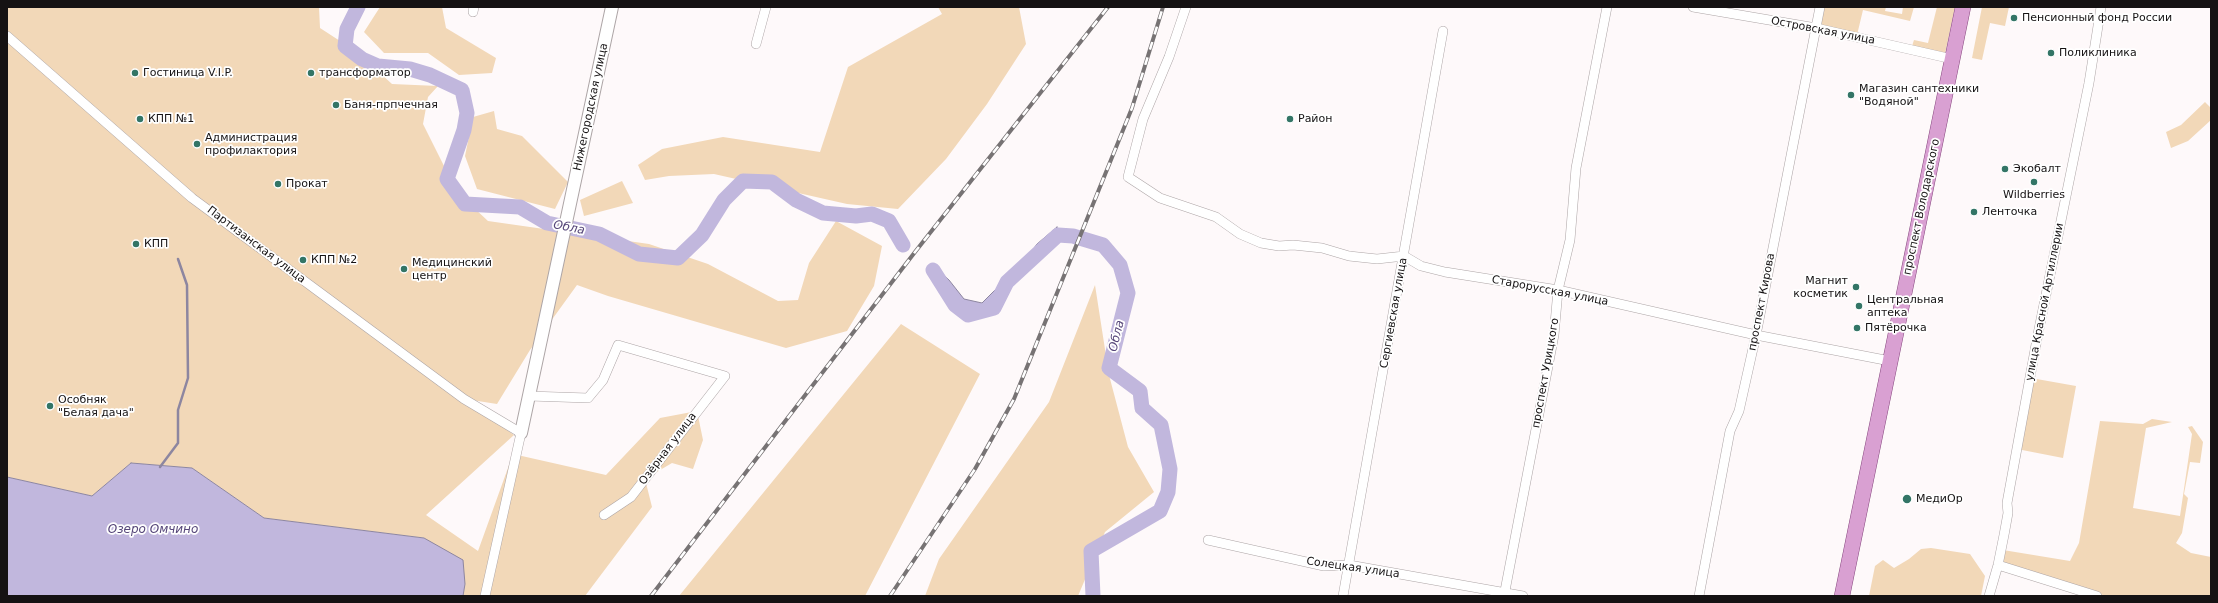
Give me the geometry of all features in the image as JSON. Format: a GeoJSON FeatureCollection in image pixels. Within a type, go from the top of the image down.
{"type":"FeatureCollection","features":[{"type":"Feature","properties":{"kind":"main road","name":"проспект Володарского"},"geometry":{"type":"LineString","coordinates":[[1842,596],[1963,7]]}},
{"type":"Feature","properties":{"kind":"street","name":"Нижегородская улица"},"geometry":{"type":"LineString","coordinates":[[529,396],[612,7]]}},
{"type":"Feature","properties":{"kind":"street"},"geometry":{"type":"LineString","coordinates":[[756,44],[766,7]]}},
{"type":"Feature","properties":{"kind":"street"},"geometry":{"type":"LineString","coordinates":[[1186,7],[1169,57],[1143,119],[1128,177],[1160,198],[1216,217],[1240,234],[1261,243],[1279,246],[1293,245],[1322,248],[1349,256],[1377,259],[1404,256]]}},
{"type":"Feature","properties":{"kind":"street","name":"проспект Урицкого"},"geometry":{"type":"LineString","coordinates":[[1504,594],[1554,335],[1558,290],[1570,240],[1576,168],[1607,7]]}},
{"type":"Feature","properties":{"kind":"street","name":"Островская улица"},"geometry":{"type":"LineString","coordinates":[[1693,7],[1816,28],[1952,59]]}},
{"type":"Feature","properties":{"kind":"street","name":"проспект Кирова"},"geometry":{"type":"LineString","coordinates":[[1699,596],[1730,431],[1739,411],[1756,335],[1820,7]]}},
{"type":"Feature","properties":{"kind":"street","name":"улица Красной Артиллерии"},"geometry":{"type":"LineString","coordinates":[[1988,596],[1998,565],[2008,514],[2006,503],[2037,339],[2075,155],[2101,7]]}},
{"type":"Feature","properties":{"kind":"street","name":"Сергиевская улица"},"geometry":{"type":"LineString","coordinates":[[1343,596],[1443,30]]}},
{"type":"Feature","properties":{"kind":"street","name":"Партизанская улица"},"geometry":{"type":"LineString","coordinates":[[7,36],[192,198],[458,395],[521,433]]}},
{"type":"Feature","properties":{"kind":"street","name":"Старорусская улица"},"geometry":{"type":"LineString","coordinates":[[1404,256],[1421,266],[1446,272],[1558,290],[1756,335],[1890,361]]}},
{"type":"Feature","properties":{"kind":"street","name":"Озёрная улица"},"geometry":{"type":"LineString","coordinates":[[529,396],[588,398],[602,380],[618,345],[725,376],[631,496],[604,515]]}},
{"type":"Feature","properties":{"kind":"street"},"geometry":{"type":"LineString","coordinates":[[485,596],[529,396]]}},
{"type":"Feature","properties":{"kind":"street","name":"Солецкая улица"},"geometry":{"type":"LineString","coordinates":[[1208,540],[1324,566],[1349,565],[1504,594],[1523,596]]}},
{"type":"Feature","properties":{"kind":"street"},"geometry":{"type":"LineString","coordinates":[[1998,565],[2097,596]]}},
{"type":"Feature","properties":{"kind":"shaded area"},"geometry":{"type":"Polygon","coordinates":[[[7,7],[319,7],[320,28],[357,52],[392,84],[438,86],[428,97],[423,124],[457,192],[488,221],[649,244],[708,264],[778,301],[798,300],[809,263],[836,221],[882,246],[874,286],[847,331],[786,348],[608,296],[577,285],[530,350],[497,404],[465,399],[514,435],[426,515],[478,551],[513,454],[606,475],[660,418],[697,411],[703,440],[693,469],[672,463],[645,479],[652,507],[585,596],[463,596],[465,584],[424,538],[264,518],[192,468],[131,463],[92,496],[7,477],[7,7]]]}},
{"type":"Feature","properties":{"kind":"shaded area"},"geometry":{"type":"Polygon","coordinates":[[[380,7],[442,7],[446,28],[496,58],[492,73],[459,75],[428,53],[384,53],[364,32],[380,7]]]}},
{"type":"Feature","properties":{"kind":"shaded area"},"geometry":{"type":"Polygon","coordinates":[[[938,7],[1019,7],[1026,44],[987,104],[946,159],[898,209],[847,204],[714,174],[669,176],[645,180],[638,165],[662,149],[723,137],[820,152],[848,67],[942,14],[938,7]]]}},
{"type":"Feature","properties":{"kind":"shaded area"},"geometry":{"type":"Polygon","coordinates":[[[1820,7],[1886,7],[1885,11],[1902,14],[1903,7],[1914,7],[1910,21],[1863,10],[1857,35],[1817,26],[1820,7]]]}},
{"type":"Feature","properties":{"kind":"shaded area"},"geometry":{"type":"Polygon","coordinates":[[[1937,7],[1955,7],[1945,54],[1912,46],[1914,40],[1928,43],[1937,7]]]}},
{"type":"Feature","properties":{"kind":"shaded area"},"geometry":{"type":"Polygon","coordinates":[[[1982,7],[2009,7],[2005,26],[1990,23],[1982,60],[1972,58],[1982,7]]]}},
{"type":"Feature","properties":{"kind":"shaded area"},"geometry":{"type":"Polygon","coordinates":[[[2205,102],[2211,108],[2211,120],[2188,141],[2171,148],[2166,132],[2181,125],[2205,102]]]}},
{"type":"Feature","properties":{"kind":"shaded area"},"geometry":{"type":"Polygon","coordinates":[[[494,111],[497,129],[522,136],[568,182],[555,209],[477,189],[465,156],[473,117],[494,111]]]}},
{"type":"Feature","properties":{"kind":"shaded area"},"geometry":{"type":"Polygon","coordinates":[[[622,181],[633,203],[584,216],[580,200],[622,181]]]}},
{"type":"Feature","properties":{"kind":"shaded area"},"geometry":{"type":"Polygon","coordinates":[[[1095,285],[1109,375],[1128,447],[1154,492],[1105,532],[1078,596],[925,596],[939,559],[1049,402],[1095,285]]]}},
{"type":"Feature","properties":{"kind":"shaded area"},"geometry":{"type":"Polygon","coordinates":[[[901,324],[980,374],[865,596],[679,596],[901,324]]]}},
{"type":"Feature","properties":{"kind":"shaded area"},"geometry":{"type":"Polygon","coordinates":[[[2031,378],[2076,386],[2063,458],[2017,449],[2031,378]]]}},
{"type":"Feature","properties":{"kind":"shaded area"},"geometry":{"type":"Polygon","coordinates":[[[2152,419],[2172,422],[2146,428],[2133,508],[2180,516],[2192,434],[2188,427],[2192,426],[2203,442],[2200,463],[2190,462],[2184,494],[2188,498],[2182,533],[2176,543],[2191,553],[2211,557],[2211,596],[2106,596],[2001,564],[2003,550],[2070,561],[2079,543],[2100,421],[2143,424],[2152,419]]]}},
{"type":"Feature","properties":{"kind":"shaded area"},"geometry":{"type":"Polygon","coordinates":[[[1931,548],[1970,554],[1985,576],[1981,596],[1869,596],[1875,566],[1883,560],[1894,568],[1909,559],[1921,549],[1931,548]]]}},
{"type":"Feature","properties":{"kind":"water"},"geometry":{"type":"Polygon","coordinates":[[[1057,227],[1058,235],[1007,282],[994,308],[968,315],[955,305],[933,270],[938,270],[949,280],[964,299],[982,303],[1027,258],[1037,244],[1057,227]]]}},
{"type":"Feature","properties":{"kind":"water","name":"Озеро Омчино"},"geometry":{"type":"Polygon","coordinates":[[[131,463],[192,468],[264,518],[424,538],[463,560],[465,584],[463,596],[7,596],[7,477],[92,496],[131,463]]]}},
{"type":"Feature","properties":{"kind":"waterway","name":"Обла"},"geometry":{"type":"LineString","coordinates":[[358,7],[347,29],[345,46],[362,59],[378,66],[410,69],[430,75],[462,90],[467,113],[464,130],[447,179],[465,204],[520,207],[547,223],[599,234],[639,254],[678,258],[702,235],[724,200],[743,181],[772,182],[796,200],[823,213],[856,216],[872,214],[889,221],[903,245]]}},
{"type":"Feature","properties":{"kind":"waterway","name":"Обла"},"geometry":{"type":"LineString","coordinates":[[933,270],[955,305],[968,315],[994,308],[1007,282],[1058,235],[1073,236],[1103,245],[1120,265],[1128,293],[1109,368],[1140,391],[1142,408],[1161,425],[1170,469],[1168,492],[1160,511],[1091,551],[1093,596]]}},
{"type":"Feature","properties":{"kind":"waterway"},"geometry":{"type":"LineString","coordinates":[[160,467],[178,443],[178,410],[188,378],[187,285],[178,259]]}},
{"type":"Feature","properties":{"kind":"railway"},"geometry":{"type":"LineString","coordinates":[[651,596],[915,252],[1108,7]]}},
{"type":"Feature","properties":{"kind":"railway"},"geometry":{"type":"LineString","coordinates":[[890,596],[975,469],[1014,399],[1132,108],[1163,7]]}},
{"type":"Feature","properties":{"kind":"place","name":"Пенсионный фонд России"},"geometry":{"type":"Point","coordinates":[2014,18]}},
{"type":"Feature","properties":{"kind":"place","name":"Поликлиника"},"geometry":{"type":"Point","coordinates":[2051,53]}},
{"type":"Feature","properties":{"kind":"place","name":"Гостиница V.I.P."},"geometry":{"type":"Point","coordinates":[135,73]}},
{"type":"Feature","properties":{"kind":"place","name":"трансформатор"},"geometry":{"type":"Point","coordinates":[311,73]}},
{"type":"Feature","properties":{"kind":"place","name":"Магазин сантехники \"Водяной\""},"geometry":{"type":"Point","coordinates":[1851,95]}},
{"type":"Feature","properties":{"kind":"place","name":"Баня-прпчечная"},"geometry":{"type":"Point","coordinates":[336,105]}},
{"type":"Feature","properties":{"kind":"place","name":"КПП №1"},"geometry":{"type":"Point","coordinates":[140,119]}},
{"type":"Feature","properties":{"kind":"place","name":"Район"},"geometry":{"type":"Point","coordinates":[1290,119]}},
{"type":"Feature","properties":{"kind":"place","name":"Администрация профилактория"},"geometry":{"type":"Point","coordinates":[197,144]}},
{"type":"Feature","properties":{"kind":"place","name":"Экобалт"},"geometry":{"type":"Point","coordinates":[2005,169]}},
{"type":"Feature","properties":{"kind":"place","name":"Wildberries"},"geometry":{"type":"Point","coordinates":[2034,182]}},
{"type":"Feature","properties":{"kind":"place","name":"Прокат"},"geometry":{"type":"Point","coordinates":[278,184]}},
{"type":"Feature","properties":{"kind":"place","name":"Ленточка"},"geometry":{"type":"Point","coordinates":[1974,212]}},
{"type":"Feature","properties":{"kind":"place","name":"КПП"},"geometry":{"type":"Point","coordinates":[136,244]}},
{"type":"Feature","properties":{"kind":"place","name":"КПП №2"},"geometry":{"type":"Point","coordinates":[303,260]}},
{"type":"Feature","properties":{"kind":"place","name":"Медицинский центр"},"geometry":{"type":"Point","coordinates":[404,269]}},
{"type":"Feature","properties":{"kind":"place","name":"Магнит косметик"},"geometry":{"type":"Point","coordinates":[1856,287]}},
{"type":"Feature","properties":{"kind":"place","name":"Центральная аптека"},"geometry":{"type":"Point","coordinates":[1859,306]}},
{"type":"Feature","properties":{"kind":"place","name":"Пятёрочка"},"geometry":{"type":"Point","coordinates":[1857,328]}},
{"type":"Feature","properties":{"kind":"place","name":"Особняк \"Белая дача\""},"geometry":{"type":"Point","coordinates":[50,406]}},
{"type":"Feature","properties":{"kind":"place","name":"МедиОр"},"geometry":{"type":"Point","coordinates":[1907,499]}}]}
